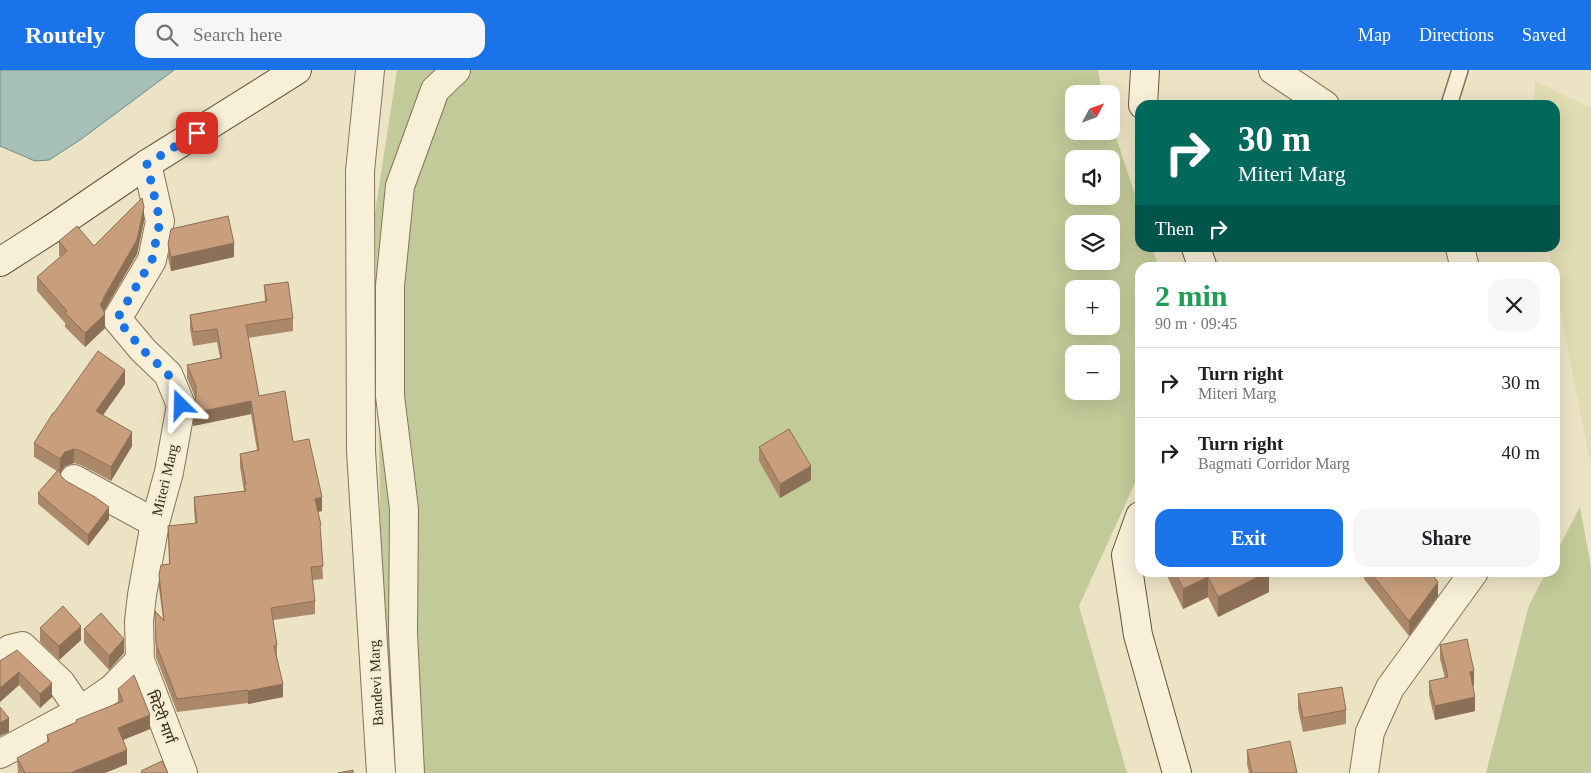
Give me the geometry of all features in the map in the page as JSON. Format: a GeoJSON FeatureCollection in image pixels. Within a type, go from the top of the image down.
{"type":"FeatureCollection","features":[{"type":"Feature","properties":{"kind":"street"},"geometry":{"type":"LineString","coordinates":[[0,262],[147,164],[297,70]]}},
{"type":"Feature","properties":{"kind":"street","name":"Bandevi Marg"},"geometry":{"type":"LineString","coordinates":[[370,70],[360,171],[361,451],[381,773]]}},
{"type":"Feature","properties":{"kind":"street"},"geometry":{"type":"LineString","coordinates":[[410,773],[404,634],[404,509],[390,396],[390,286],[400,186],[435,90],[456,70]]}},
{"type":"Feature","properties":{"kind":"street"},"geometry":{"type":"LineString","coordinates":[[1143,100],[1145,70]]}},
{"type":"Feature","properties":{"kind":"street"},"geometry":{"type":"LineString","coordinates":[[1273,70],[1318,100]]}},
{"type":"Feature","properties":{"kind":"street","name":"Miteri Marg"},"geometry":{"type":"LineString","coordinates":[[140,660],[139,622],[142,595],[155,524],[169,472],[181,405],[168,374],[143,350],[117,319],[152,260],[160,221],[147,164]]}},
{"type":"Feature","properties":{"kind":"street"},"geometry":{"type":"LineString","coordinates":[[74,479],[155,524]]}},
{"type":"Feature","properties":{"kind":"street"},"geometry":{"type":"LineString","coordinates":[[1135,530],[1126,555],[1138,635],[1177,773]]}},
{"type":"Feature","properties":{"kind":"street"},"geometry":{"type":"LineString","coordinates":[[1364,773],[1370,732],[1390,688],[1470,577]]}},
{"type":"Feature","properties":{"kind":"street"},"geometry":{"type":"LineString","coordinates":[[0,657],[10,649],[22,646],[60,683],[80,710]]}},
{"type":"Feature","properties":{"kind":"street"},"geometry":{"type":"LineString","coordinates":[[0,754],[80,710],[113,688],[140,660]]}},
{"type":"Feature","properties":{"kind":"street","name":"मिटेरी मार्ग"},"geometry":{"type":"LineString","coordinates":[[140,660],[183,773]]}},
{"type":"Feature","properties":{"kind":"lane"},"geometry":{"type":"LineString","coordinates":[[1451,100],[1458,77]]}},
{"type":"Feature","properties":{"kind":"shaded area"},"geometry":{"type":"Polygon","coordinates":[[[1535,81],[1591,108],[1591,466],[1560,308],[1560,262],[1551,262],[1549,252],[1560,252],[1560,100],[1534,100],[1535,81]]]}},
{"type":"Feature","properties":{"kind":"green space"},"geometry":{"type":"Polygon","coordinates":[[[397,70],[1098,70],[1100,85],[1065,85],[1065,140],[1117,140],[1135,195],[1135,252],[1153,252],[1157,262],[1135,262],[1135,483],[1079,606],[1127,773],[398,773],[397,714],[382,613],[375,213],[397,70]]]}},
{"type":"Feature","properties":{"kind":"green space"},"geometry":{"type":"Polygon","coordinates":[[[1580,507],[1591,567],[1591,773],[1486,773],[1529,605],[1544,577],[1560,577],[1560,545],[1580,507]]]}},
{"type":"Feature","properties":{"kind":"water"},"geometry":{"type":"Polygon","coordinates":[[[0,70],[174,70],[80,140],[49,160],[35,161],[0,146],[0,70]]]}},
{"type":"Feature","properties":{"kind":"building"},"geometry":{"type":"Polygon","coordinates":[[[142,198],[144,207],[137,240],[100,304],[105,314],[85,333],[65,313],[67,311],[37,277],[67,251],[59,241],[77,226],[94,246],[142,198]]]}},
{"type":"Feature","properties":{"kind":"building"},"geometry":{"type":"Polygon","coordinates":[[[228,216],[234,243],[171,257],[168,244],[171,229],[228,216]]]}},
{"type":"Feature","properties":{"kind":"building"},"geometry":{"type":"Polygon","coordinates":[[[288,282],[293,318],[246,325],[259,396],[285,391],[293,442],[309,439],[322,497],[315,499],[321,525],[323,566],[311,567],[315,601],[271,608],[277,645],[274,646],[283,684],[248,691],[177,699],[156,644],[155,611],[164,621],[159,575],[161,565],[170,564],[168,526],[197,523],[194,497],[246,491],[240,454],[259,450],[251,401],[193,413],[196,386],[187,365],[222,358],[217,329],[193,332],[190,315],[267,301],[264,285],[288,282]]]}},
{"type":"Feature","properties":{"kind":"building"},"geometry":{"type":"Polygon","coordinates":[[[98,351],[125,370],[96,411],[132,432],[111,467],[74,449],[65,452],[60,459],[34,443],[53,413],[98,351]]]}},
{"type":"Feature","properties":{"kind":"building"},"geometry":{"type":"Polygon","coordinates":[[[789,429],[811,466],[780,484],[759,447],[789,429]]]}},
{"type":"Feature","properties":{"kind":"building"},"geometry":{"type":"Polygon","coordinates":[[[59,469],[61,476],[66,481],[109,507],[88,535],[38,493],[59,469]]]}},
{"type":"Feature","properties":{"kind":"building"},"geometry":{"type":"Polygon","coordinates":[[[1177,577],[1208,577],[1183,589],[1177,577]]]}},
{"type":"Feature","properties":{"kind":"building"},"geometry":{"type":"Polygon","coordinates":[[[1208,577],[1258,577],[1218,597],[1208,577]]]}},
{"type":"Feature","properties":{"kind":"building"},"geometry":{"type":"Polygon","coordinates":[[[1374,577],[1434,577],[1438,582],[1409,621],[1374,577]]]}},
{"type":"Feature","properties":{"kind":"building"},"geometry":{"type":"Polygon","coordinates":[[[63,606],[81,626],[59,646],[40,628],[63,606]]]}},
{"type":"Feature","properties":{"kind":"building"},"geometry":{"type":"Polygon","coordinates":[[[101,613],[124,639],[109,656],[84,629],[101,613]]]}},
{"type":"Feature","properties":{"kind":"building"},"geometry":{"type":"Polygon","coordinates":[[[1467,639],[1474,671],[1470,672],[1475,697],[1435,706],[1429,681],[1448,677],[1440,645],[1467,639]]]}},
{"type":"Feature","properties":{"kind":"building"},"geometry":{"type":"Polygon","coordinates":[[[17,650],[52,683],[40,694],[19,672],[0,688],[0,661],[17,650]]]}},
{"type":"Feature","properties":{"kind":"building"},"geometry":{"type":"Polygon","coordinates":[[[134,675],[150,715],[118,728],[127,750],[70,773],[25,773],[17,758],[49,741],[47,735],[77,722],[76,720],[123,701],[118,689],[134,675]]]}},
{"type":"Feature","properties":{"kind":"building"},"geometry":{"type":"Polygon","coordinates":[[[1342,687],[1346,710],[1303,718],[1298,694],[1342,687]]]}},
{"type":"Feature","properties":{"kind":"building"},"geometry":{"type":"Polygon","coordinates":[[[0,707],[9,718],[0,723],[0,707]]]}},
{"type":"Feature","properties":{"kind":"building"},"geometry":{"type":"Polygon","coordinates":[[[1290,741],[1297,773],[1252,773],[1247,750],[1290,741]]]}},
{"type":"Feature","properties":{"kind":"building"},"geometry":{"type":"Polygon","coordinates":[[[162,761],[168,773],[142,773],[141,771],[162,761]]]}},
{"type":"Feature","properties":{"kind":"building"},"geometry":{"type":"Polygon","coordinates":[[[353,770],[353,773],[338,773],[353,770]]]}},
{"type":"Feature","properties":{"kind":"route"},"geometry":{"type":"LineString","coordinates":[[181,405],[168,374],[143,350],[117,319],[152,260],[160,221],[147,164],[197,133]]}}]}
